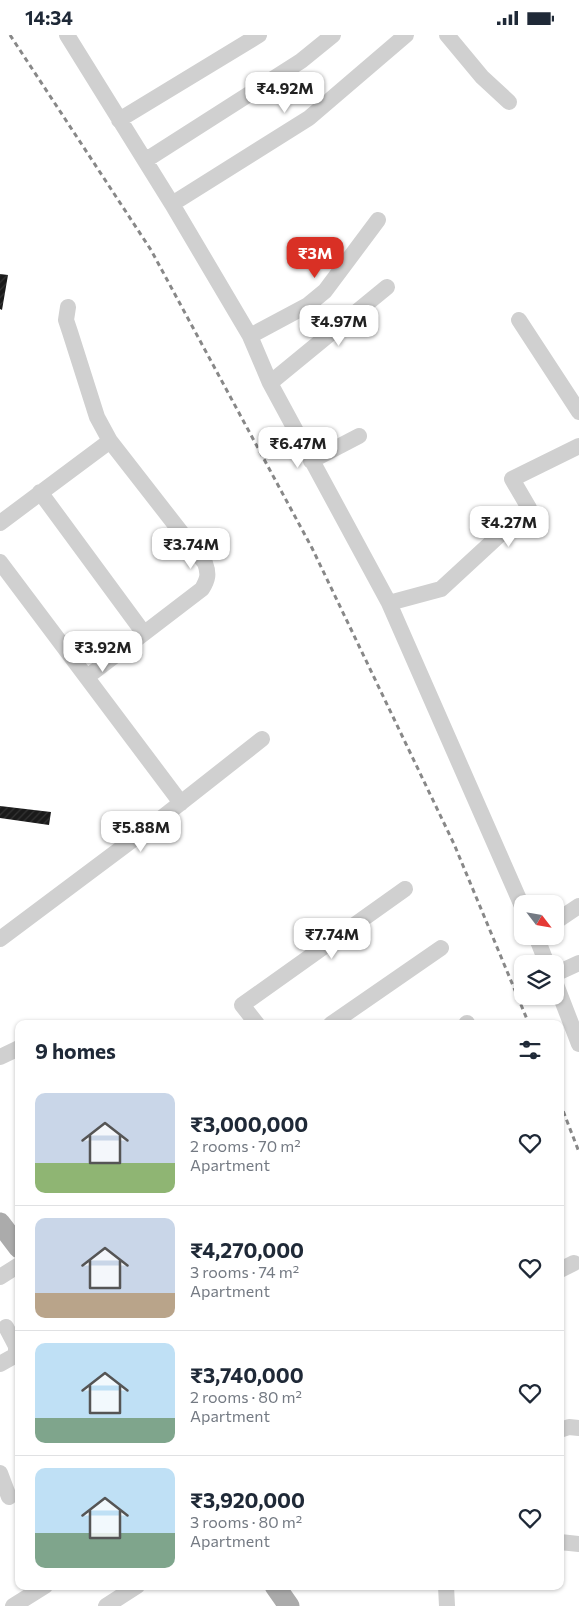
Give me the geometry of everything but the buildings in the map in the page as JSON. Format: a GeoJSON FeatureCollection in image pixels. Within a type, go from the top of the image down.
{"type":"FeatureCollection","features":[{"type":"Feature","properties":{"kind":"main road"},"geometry":{"type":"LineString","coordinates":[[0,1206],[15,1223]]}},
{"type":"Feature","properties":{"kind":"main road"},"geometry":{"type":"LineString","coordinates":[[0,1223],[15,1244]]}},
{"type":"Feature","properties":{"kind":"street"},"geometry":{"type":"LineString","coordinates":[[67,35],[146,160],[250,336],[270,383],[389,603],[517,895]]}},
{"type":"Feature","properties":{"kind":"street"},"geometry":{"type":"LineString","coordinates":[[119,120],[259,35]]}},
{"type":"Feature","properties":{"kind":"street"},"geometry":{"type":"LineString","coordinates":[[172,204],[309,117],[406,35]]}},
{"type":"Feature","properties":{"kind":"street"},"geometry":{"type":"LineString","coordinates":[[447,35],[482,77],[509,102]]}},
{"type":"Feature","properties":{"kind":"street"},"geometry":{"type":"LineString","coordinates":[[146,160],[301,61],[323,38]]}},
{"type":"Feature","properties":{"kind":"street"},"geometry":{"type":"LineString","coordinates":[[250,336],[308,305],[326,291],[378,220]]}},
{"type":"Feature","properties":{"kind":"street"},"geometry":{"type":"LineString","coordinates":[[270,383],[387,287]]}},
{"type":"Feature","properties":{"kind":"street"},"geometry":{"type":"LineString","coordinates":[[68,307],[66,320],[97,417],[110,441],[205,563],[208,572],[207,580],[202,589],[143,632],[87,677]]}},
{"type":"Feature","properties":{"kind":"street"},"geometry":{"type":"LineString","coordinates":[[519,320],[579,412]]}},
{"type":"Feature","properties":{"kind":"street"},"geometry":{"type":"LineString","coordinates":[[311,461],[359,436]]}},
{"type":"Feature","properties":{"kind":"street"},"geometry":{"type":"LineString","coordinates":[[0,523],[110,441]]}},
{"type":"Feature","properties":{"kind":"street"},"geometry":{"type":"LineString","coordinates":[[389,603],[442,589],[529,508],[512,479],[579,446]]}},
{"type":"Feature","properties":{"kind":"street"},"geometry":{"type":"LineString","coordinates":[[40,492],[143,632]]}},
{"type":"Feature","properties":{"kind":"street"},"geometry":{"type":"LineString","coordinates":[[0,562],[181,803]]}},
{"type":"Feature","properties":{"kind":"street"},"geometry":{"type":"LineString","coordinates":[[0,939],[181,803],[262,739]]}},
{"type":"Feature","properties":{"kind":"street"},"geometry":{"type":"LineString","coordinates":[[254,1020],[242,1005],[405,889]]}},
{"type":"Feature","properties":{"kind":"street"},"geometry":{"type":"LineString","coordinates":[[564,916],[579,906]]}},
{"type":"Feature","properties":{"kind":"street"},"geometry":{"type":"LineString","coordinates":[[337,1020],[440,948]]}},
{"type":"Feature","properties":{"kind":"street"},"geometry":{"type":"LineString","coordinates":[[564,970],[579,963]]}},
{"type":"Feature","properties":{"kind":"street"},"geometry":{"type":"LineString","coordinates":[[564,997],[574,1014],[579,1044]]}},
{"type":"Feature","properties":{"kind":"street"},"geometry":{"type":"LineString","coordinates":[[0,1057],[15,1050]]}},
{"type":"Feature","properties":{"kind":"street"},"geometry":{"type":"LineString","coordinates":[[0,1277],[15,1268]]}},
{"type":"Feature","properties":{"kind":"street"},"geometry":{"type":"LineString","coordinates":[[6,1327],[15,1345]]}},
{"type":"Feature","properties":{"kind":"street"},"geometry":{"type":"LineString","coordinates":[[0,1364],[15,1356]]}},
{"type":"Feature","properties":{"kind":"street"},"geometry":{"type":"LineString","coordinates":[[564,1429],[579,1428]]}},
{"type":"Feature","properties":{"kind":"street"},"geometry":{"type":"LineString","coordinates":[[0,1473],[9,1496]]}},
{"type":"Feature","properties":{"kind":"street"},"geometry":{"type":"LineString","coordinates":[[564,1542],[579,1544]]}},
{"type":"Feature","properties":{"kind":"street"},"geometry":{"type":"LineString","coordinates":[[13,1606],[39,1590]]}},
{"type":"Feature","properties":{"kind":"street"},"geometry":{"type":"LineString","coordinates":[[106,1606],[130,1590]]}},
{"type":"Feature","properties":{"kind":"street"},"geometry":{"type":"LineString","coordinates":[[446,1590],[447,1606]]}},
{"type":"Feature","properties":{"kind":"railway"},"geometry":{"type":"LineString","coordinates":[[10,35],[151,250],[312,548],[454,844],[527,1020]]}},
{"type":"Feature","properties":{"kind":"railway"},"geometry":{"type":"LineString","coordinates":[[564,1113],[579,1152]]}}]}
